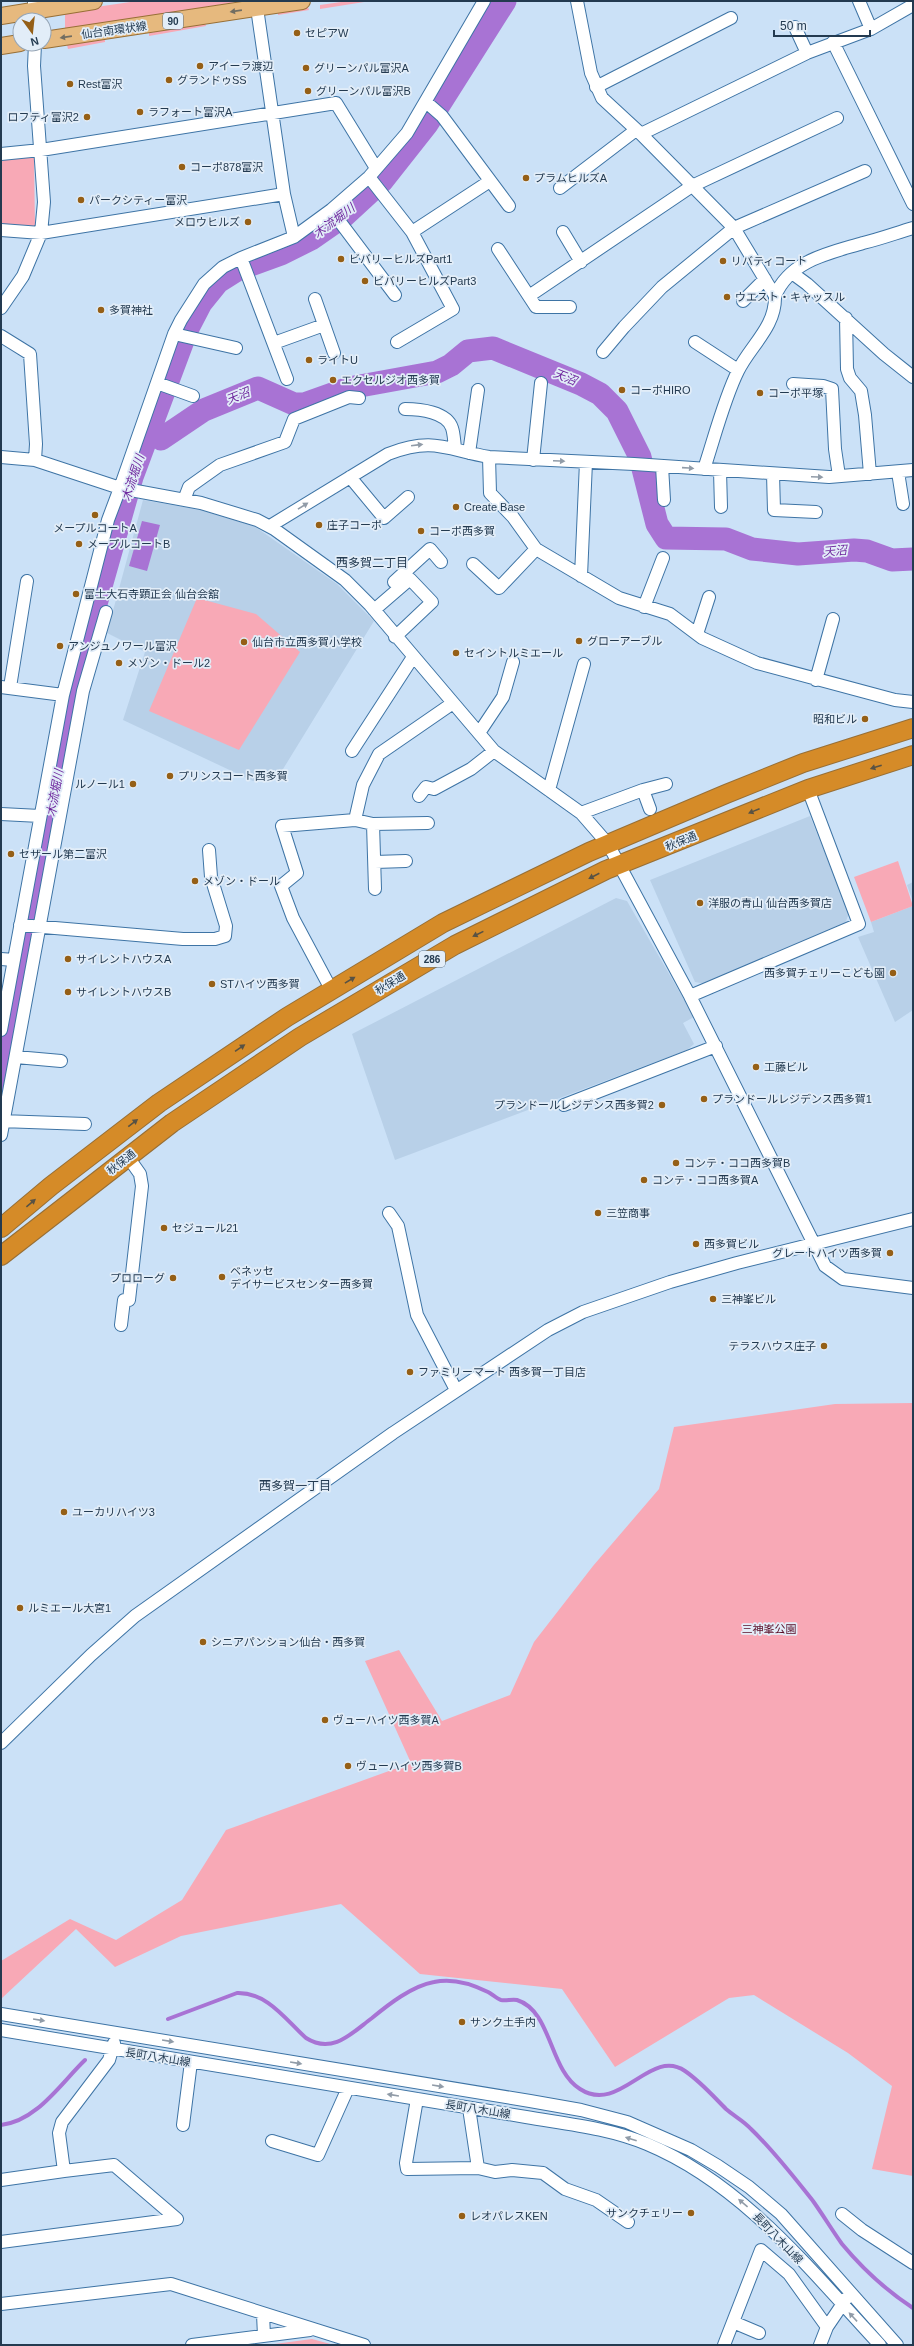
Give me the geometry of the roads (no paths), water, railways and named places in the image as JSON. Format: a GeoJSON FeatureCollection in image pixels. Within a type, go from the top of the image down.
{"type":"FeatureCollection","features":[{"type":"Feature","properties":{"kind":"highway","name":"286"},"geometry":{"type":"LineString","coordinates":[[1,1228],[51,1186],[159,1103],[287,1017],[443,924],[608,844],[653,814],[803,763],[913,728]]}},
{"type":"Feature","properties":{"kind":"highway","name":"秋保通"},"geometry":{"type":"LineString","coordinates":[[1,1256],[172,1122],[307,1033],[455,945],[619,865],[808,789],[913,755]]}},
{"type":"Feature","properties":{"kind":"main road"},"geometry":{"type":"LineString","coordinates":[[1,16],[94,1]]}},
{"type":"Feature","properties":{"kind":"main road","name":"仙台南環状線"},"geometry":{"type":"LineString","coordinates":[[52,39],[302,1]]}},
{"type":"Feature","properties":{"kind":"main road"},"geometry":{"type":"LineString","coordinates":[[1,46],[12,44]]}},
{"type":"Feature","properties":{"kind":"street"},"geometry":{"type":"LineString","coordinates":[[1,1135],[16,1057],[31,926],[40,816],[57,763],[63,695],[88,606],[108,520],[122,488],[181,320],[204,284],[223,267],[243,264],[294,237],[333,212],[372,175],[407,133],[429,103],[484,1]]}},
{"type":"Feature","properties":{"kind":"street"},"geometry":{"type":"LineString","coordinates":[[577,1],[591,73],[602,98],[639,132],[734,228],[775,296],[776,308],[769,323],[738,370],[704,469]]}},
{"type":"Feature","properties":{"kind":"street"},"geometry":{"type":"LineString","coordinates":[[859,1],[871,29]]}},
{"type":"Feature","properties":{"kind":"street"},"geometry":{"type":"LineString","coordinates":[[560,188],[639,132],[807,53],[871,29],[913,5]]}},
{"type":"Feature","properties":{"kind":"street"},"geometry":{"type":"LineString","coordinates":[[257,8],[284,194],[294,237]]}},
{"type":"Feature","properties":{"kind":"street"},"geometry":{"type":"LineString","coordinates":[[596,87],[731,18]]}},
{"type":"Feature","properties":{"kind":"street"},"geometry":{"type":"LineString","coordinates":[[795,27],[807,53]]}},
{"type":"Feature","properties":{"kind":"street"},"geometry":{"type":"LineString","coordinates":[[833,42],[913,204]]}},
{"type":"Feature","properties":{"kind":"street"},"geometry":{"type":"LineString","coordinates":[[1,308],[23,276],[42,233],[44,202],[34,66],[35,52]]}},
{"type":"Feature","properties":{"kind":"street"},"geometry":{"type":"LineString","coordinates":[[1,154],[41,150],[336,103],[372,175],[382,192],[412,232],[453,309],[397,342]]}},
{"type":"Feature","properties":{"kind":"street"},"geometry":{"type":"LineString","coordinates":[[429,103],[442,116],[510,206]]}},
{"type":"Feature","properties":{"kind":"street"},"geometry":{"type":"LineString","coordinates":[[529,296],[692,186],[837,118]]}},
{"type":"Feature","properties":{"kind":"street"},"geometry":{"type":"LineString","coordinates":[[603,352],[624,327],[662,287],[734,228],[866,171]]}},
{"type":"Feature","properties":{"kind":"street"},"geometry":{"type":"LineString","coordinates":[[412,232],[490,181]]}},
{"type":"Feature","properties":{"kind":"street"},"geometry":{"type":"LineString","coordinates":[[1,230],[42,233],[284,194]]}},
{"type":"Feature","properties":{"kind":"street"},"geometry":{"type":"LineString","coordinates":[[333,212],[395,295]]}},
{"type":"Feature","properties":{"kind":"street"},"geometry":{"type":"LineString","coordinates":[[775,296],[779,287],[792,273],[805,263],[827,253],[913,228]]}},
{"type":"Feature","properties":{"kind":"street"},"geometry":{"type":"LineString","coordinates":[[563,232],[581,262]]}},
{"type":"Feature","properties":{"kind":"street"},"geometry":{"type":"LineString","coordinates":[[498,249],[536,307],[570,307]]}},
{"type":"Feature","properties":{"kind":"street"},"geometry":{"type":"LineString","coordinates":[[243,264],[286,379]]}},
{"type":"Feature","properties":{"kind":"street"},"geometry":{"type":"LineString","coordinates":[[792,273],[808,284],[913,377]]}},
{"type":"Feature","properties":{"kind":"street"},"geometry":{"type":"LineString","coordinates":[[743,301],[765,279]]}},
{"type":"Feature","properties":{"kind":"street"},"geometry":{"type":"LineString","coordinates":[[315,299],[334,353]]}},
{"type":"Feature","properties":{"kind":"street"},"geometry":{"type":"LineString","coordinates":[[846,318],[847,369],[850,378],[861,391],[870,474]]}},
{"type":"Feature","properties":{"kind":"street"},"geometry":{"type":"LineString","coordinates":[[274,344],[324,325]]}},
{"type":"Feature","properties":{"kind":"street"},"geometry":{"type":"LineString","coordinates":[[177,335],[193,340],[236,348]]}},
{"type":"Feature","properties":{"kind":"street"},"geometry":{"type":"LineString","coordinates":[[1,336],[30,354],[36,444],[35,460]]}},
{"type":"Feature","properties":{"kind":"street"},"geometry":{"type":"LineString","coordinates":[[695,342],[738,370]]}},
{"type":"Feature","properties":{"kind":"street"},"geometry":{"type":"LineString","coordinates":[[533,460],[541,383]]}},
{"type":"Feature","properties":{"kind":"street"},"geometry":{"type":"LineString","coordinates":[[159,384],[175,388],[193,396]]}},
{"type":"Feature","properties":{"kind":"street"},"geometry":{"type":"LineString","coordinates":[[793,384],[823,386],[832,389],[835,449],[839,476]]}},
{"type":"Feature","properties":{"kind":"street"},"geometry":{"type":"LineString","coordinates":[[469,453],[478,390]]}},
{"type":"Feature","properties":{"kind":"street"},"geometry":{"type":"LineString","coordinates":[[184,500],[189,487],[220,465],[285,442],[294,419],[349,397],[359,398]]}},
{"type":"Feature","properties":{"kind":"street"},"geometry":{"type":"LineString","coordinates":[[405,409],[421,409],[441,416],[452,427],[454,447]]}},
{"type":"Feature","properties":{"kind":"street"},"geometry":{"type":"LineString","coordinates":[[270,526],[388,454],[407,447],[423,445],[454,447],[469,453],[489,457],[634,464],[773,474],[839,476],[913,470]]}},
{"type":"Feature","properties":{"kind":"street"},"geometry":{"type":"LineString","coordinates":[[1,457],[35,460],[122,488],[184,500],[257,520],[270,526],[345,580],[372,608],[395,637],[494,751],[581,813],[608,844],[716,1046],[825,1266],[843,1279],[913,1288]]}},
{"type":"Feature","properties":{"kind":"street"},"geometry":{"type":"LineString","coordinates":[[489,457],[490,493],[513,517],[536,549],[619,598],[670,614],[697,634],[730,652],[756,663],[895,700],[913,702]]}},
{"type":"Feature","properties":{"kind":"street"},"geometry":{"type":"LineString","coordinates":[[581,576],[586,462]]}},
{"type":"Feature","properties":{"kind":"street"},"geometry":{"type":"LineString","coordinates":[[662,466],[664,500]]}},
{"type":"Feature","properties":{"kind":"street"},"geometry":{"type":"LineString","coordinates":[[720,470],[721,506]]}},
{"type":"Feature","properties":{"kind":"street"},"geometry":{"type":"LineString","coordinates":[[898,472],[903,504]]}},
{"type":"Feature","properties":{"kind":"street"},"geometry":{"type":"LineString","coordinates":[[773,474],[774,510],[816,512]]}},
{"type":"Feature","properties":{"kind":"street"},"geometry":{"type":"LineString","coordinates":[[350,477],[384,518],[408,497]]}},
{"type":"Feature","properties":{"kind":"street"},"geometry":{"type":"LineString","coordinates":[[372,608],[430,549],[442,562]]}},
{"type":"Feature","properties":{"kind":"street"},"geometry":{"type":"LineString","coordinates":[[473,564],[499,588],[536,549]]}},
{"type":"Feature","properties":{"kind":"street"},"geometry":{"type":"LineString","coordinates":[[644,607],[663,558]]}},
{"type":"Feature","properties":{"kind":"street"},"geometry":{"type":"LineString","coordinates":[[372,608],[410,579],[432,602],[395,637]]}},
{"type":"Feature","properties":{"kind":"street"},"geometry":{"type":"LineString","coordinates":[[27,581],[6,687],[63,695]]}},
{"type":"Feature","properties":{"kind":"street"},"geometry":{"type":"LineString","coordinates":[[697,634],[709,597]]}},
{"type":"Feature","properties":{"kind":"street"},"geometry":{"type":"LineString","coordinates":[[1,1030],[14,960],[31,926],[83,691],[107,612],[88,606]]}},
{"type":"Feature","properties":{"kind":"street"},"geometry":{"type":"LineString","coordinates":[[816,680],[833,619]]}},
{"type":"Feature","properties":{"kind":"street"},"geometry":{"type":"LineString","coordinates":[[352,751],[413,657]]}},
{"type":"Feature","properties":{"kind":"street"},"geometry":{"type":"LineString","coordinates":[[479,733],[503,697],[513,662]]}},
{"type":"Feature","properties":{"kind":"street"},"geometry":{"type":"LineString","coordinates":[[549,790],[584,664]]}},
{"type":"Feature","properties":{"kind":"street"},"geometry":{"type":"LineString","coordinates":[[355,820],[363,785],[379,754],[453,704]]}},
{"type":"Feature","properties":{"kind":"street"},"geometry":{"type":"LineString","coordinates":[[419,796],[426,787],[434,789],[471,769],[494,751]]}},
{"type":"Feature","properties":{"kind":"street"},"geometry":{"type":"LineString","coordinates":[[581,813],[643,790],[666,784]]}},
{"type":"Feature","properties":{"kind":"street"},"geometry":{"type":"LineString","coordinates":[[690,996],[859,924],[808,789]]}},
{"type":"Feature","properties":{"kind":"street"},"geometry":{"type":"LineString","coordinates":[[643,790],[653,814]]}},
{"type":"Feature","properties":{"kind":"street"},"geometry":{"type":"LineString","coordinates":[[1,814],[40,816]]}},
{"type":"Feature","properties":{"kind":"street"},"geometry":{"type":"LineString","coordinates":[[332,991],[293,918],[281,886],[297,873],[282,826],[355,820],[373,824],[428,823]]}},
{"type":"Feature","properties":{"kind":"street"},"geometry":{"type":"LineString","coordinates":[[373,824],[375,889]]}},
{"type":"Feature","properties":{"kind":"street"},"geometry":{"type":"LineString","coordinates":[[31,926],[183,938],[215,939],[225,936],[226,926],[212,877],[208,850]]}},
{"type":"Feature","properties":{"kind":"street"},"geometry":{"type":"LineString","coordinates":[[375,862],[406,861]]}},
{"type":"Feature","properties":{"kind":"street"},"geometry":{"type":"LineString","coordinates":[[1,959],[14,960]]}},
{"type":"Feature","properties":{"kind":"street"},"geometry":{"type":"LineString","coordinates":[[564,1105],[716,1046]]}},
{"type":"Feature","properties":{"kind":"street"},"geometry":{"type":"LineString","coordinates":[[16,1057],[61,1061]]}},
{"type":"Feature","properties":{"kind":"street"},"geometry":{"type":"LineString","coordinates":[[3,1121],[85,1124]]}},
{"type":"Feature","properties":{"kind":"street"},"geometry":{"type":"LineString","coordinates":[[121,1325],[124,1300],[129,1300],[142,1186],[140,1174],[128,1157]]}},
{"type":"Feature","properties":{"kind":"street"},"geometry":{"type":"LineString","coordinates":[[389,1213],[398,1226],[412,1285],[412,1297],[417,1315],[456,1390]]}},
{"type":"Feature","properties":{"kind":"street"},"geometry":{"type":"LineString","coordinates":[[1,1743],[91,1656],[135,1616],[456,1390],[548,1330],[582,1312],[700,1273],[913,1219]]}},
{"type":"Feature","properties":{"kind":"street"},"geometry":{"type":"LineString","coordinates":[[1,2014],[524,2100],[581,2110],[627,2122],[691,2150],[750,2187],[781,2214],[897,2345]]}},
{"type":"Feature","properties":{"kind":"street","name":"長町八木山線"},"geometry":{"type":"LineString","coordinates":[[1,2030],[607,2131],[647,2144],[682,2161],[744,2204],[880,2345]]}},
{"type":"Feature","properties":{"kind":"street"},"geometry":{"type":"LineString","coordinates":[[64,2171],[59,2133],[62,2122],[109,2060],[117,2033]]}},
{"type":"Feature","properties":{"kind":"street"},"geometry":{"type":"LineString","coordinates":[[183,2125],[191,2062]]}},
{"type":"Feature","properties":{"kind":"street"},"geometry":{"type":"LineString","coordinates":[[272,2141],[318,2155],[348,2088]]}},
{"type":"Feature","properties":{"kind":"street"},"geometry":{"type":"LineString","coordinates":[[417,2099],[406,2163],[407,2169],[478,2168],[495,2172],[512,2170],[543,2173],[565,2189],[596,2200],[628,2222]]}},
{"type":"Feature","properties":{"kind":"street"},"geometry":{"type":"LineString","coordinates":[[469,2108],[478,2168]]}},
{"type":"Feature","properties":{"kind":"street"},"geometry":{"type":"LineString","coordinates":[[1,2180],[114,2165],[177,2218],[1,2242]]}},
{"type":"Feature","properties":{"kind":"street"},"geometry":{"type":"LineString","coordinates":[[842,2214],[862,2230],[913,2263]]}},
{"type":"Feature","properties":{"kind":"street"},"geometry":{"type":"LineString","coordinates":[[724,2345],[761,2250],[789,2274],[827,2327]]}},
{"type":"Feature","properties":{"kind":"street"},"geometry":{"type":"LineString","coordinates":[[1,2304],[171,2284],[364,2345]]}},
{"type":"Feature","properties":{"kind":"street"},"geometry":{"type":"LineString","coordinates":[[820,2345],[827,2327],[841,2304],[851,2294]]}},
{"type":"Feature","properties":{"kind":"street"},"geometry":{"type":"LineString","coordinates":[[263,2314],[264,2336]]}},
{"type":"Feature","properties":{"kind":"street"},"geometry":{"type":"LineString","coordinates":[[733,2322],[759,2333]]}},
{"type":"Feature","properties":{"kind":"street"},"geometry":{"type":"LineString","coordinates":[[192,2345],[314,2330]]}},
{"type":"Feature","properties":{"kind":"waterway","name":"木流堀川"},"geometry":{"type":"LineString","coordinates":[[1,1092],[70,712],[90,625],[132,477],[187,330],[201,303],[218,282],[237,270],[281,254],[311,239],[344,216],[382,181],[427,124],[505,1]]}},
{"type":"Feature","properties":{"kind":"waterway","name":"天沼"},"geometry":{"type":"LineString","coordinates":[[150,429],[161,439],[204,410],[258,388],[294,404],[304,404],[349,388],[437,372],[451,365],[468,351],[493,348],[581,384],[600,394],[617,411],[640,457],[657,524],[666,538],[726,539],[752,549],[798,554],[854,550],[867,551],[892,560],[913,559]]}},
{"type":"Feature","properties":{"kind":"waterway"},"geometry":{"type":"LineString","coordinates":[[168,2019],[237,1993],[248,1994],[258,1997],[275,2008],[306,2038],[316,2043],[325,2044],[342,2040],[401,1996],[417,1987],[434,1982],[462,1982],[482,1989],[501,2000],[517,2000],[528,2006],[537,2016],[544,2028],[562,2069],[570,2080],[580,2089],[595,2095],[608,2094],[622,2088],[659,2067],[672,2066],[691,2075],[726,2109],[748,2126],[768,2146],[813,2201],[842,2244],[858,2262],[884,2287],[913,2308]]}},
{"type":"Feature","properties":{"kind":"waterway"},"geometry":{"type":"LineString","coordinates":[[1,2125],[14,2122],[37,2109],[48,2100],[85,2060]]}},
{"type":"Feature","properties":{"kind":"place","name":"セピアW"},"geometry":{"type":"Point","coordinates":[297,33]}},
{"type":"Feature","properties":{"kind":"place","name":"アイーラ渡辺"},"geometry":{"type":"Point","coordinates":[200,66]}},
{"type":"Feature","properties":{"kind":"place","name":"グリーンパル富沢A"},"geometry":{"type":"Point","coordinates":[306,68]}},
{"type":"Feature","properties":{"kind":"place","name":"グランドゥSS"},"geometry":{"type":"Point","coordinates":[169,80]}},
{"type":"Feature","properties":{"kind":"place","name":"Rest富沢"},"geometry":{"type":"Point","coordinates":[70,84]}},
{"type":"Feature","properties":{"kind":"place","name":"グリーンパル富沢B"},"geometry":{"type":"Point","coordinates":[308,91]}},
{"type":"Feature","properties":{"kind":"place","name":"ラフォート富沢A"},"geometry":{"type":"Point","coordinates":[140,112]}},
{"type":"Feature","properties":{"kind":"place","name":"ロフティ富沢2"},"geometry":{"type":"Point","coordinates":[87,117]}},
{"type":"Feature","properties":{"kind":"place","name":"コーポ878富沢"},"geometry":{"type":"Point","coordinates":[182,167]}},
{"type":"Feature","properties":{"kind":"place","name":"プラムヒルズA"},"geometry":{"type":"Point","coordinates":[526,178]}},
{"type":"Feature","properties":{"kind":"place","name":"パークシティー富沢"},"geometry":{"type":"Point","coordinates":[81,200]}},
{"type":"Feature","properties":{"kind":"place","name":"メロウヒルズ"},"geometry":{"type":"Point","coordinates":[248,222]}},
{"type":"Feature","properties":{"kind":"place","name":"ビバリーヒルズPart1"},"geometry":{"type":"Point","coordinates":[341,259]}},
{"type":"Feature","properties":{"kind":"place","name":"リバティコート"},"geometry":{"type":"Point","coordinates":[723,261]}},
{"type":"Feature","properties":{"kind":"place","name":"ビバリーヒルズPart3"},"geometry":{"type":"Point","coordinates":[365,281]}},
{"type":"Feature","properties":{"kind":"place","name":"ウエスト・キャッスル"},"geometry":{"type":"Point","coordinates":[727,297]}},
{"type":"Feature","properties":{"kind":"place","name":"多賀神社"},"geometry":{"type":"Point","coordinates":[101,310]}},
{"type":"Feature","properties":{"kind":"place","name":"ライトU"},"geometry":{"type":"Point","coordinates":[309,360]}},
{"type":"Feature","properties":{"kind":"place","name":"エクセルジオ西多賀"},"geometry":{"type":"Point","coordinates":[333,380]}},
{"type":"Feature","properties":{"kind":"place","name":"コーポHIRO"},"geometry":{"type":"Point","coordinates":[622,390]}},
{"type":"Feature","properties":{"kind":"place","name":"コーポ平塚"},"geometry":{"type":"Point","coordinates":[760,393]}},
{"type":"Feature","properties":{"kind":"place","name":"Create Base"},"geometry":{"type":"Point","coordinates":[456,507]}},
{"type":"Feature","properties":{"kind":"place","name":"メープルコートA"},"geometry":{"type":"Point","coordinates":[95,515]}},
{"type":"Feature","properties":{"kind":"place","name":"庄子コーポ"},"geometry":{"type":"Point","coordinates":[319,525]}},
{"type":"Feature","properties":{"kind":"place","name":"コーポ西多賀"},"geometry":{"type":"Point","coordinates":[421,531]}},
{"type":"Feature","properties":{"kind":"place","name":"メープルコートB"},"geometry":{"type":"Point","coordinates":[79,544]}},
{"type":"Feature","properties":{"kind":"place","name":"富士大石寺顕正会 仙台会舘"},"geometry":{"type":"Point","coordinates":[76,594]}},
{"type":"Feature","properties":{"kind":"place","name":"グローアーブル"},"geometry":{"type":"Point","coordinates":[579,641]}},
{"type":"Feature","properties":{"kind":"place","name":"仙台市立西多賀小学校"},"geometry":{"type":"Point","coordinates":[244,642]}},
{"type":"Feature","properties":{"kind":"place","name":"アンジュノワール富沢"},"geometry":{"type":"Point","coordinates":[60,646]}},
{"type":"Feature","properties":{"kind":"place","name":"セイントルミエール"},"geometry":{"type":"Point","coordinates":[456,653]}},
{"type":"Feature","properties":{"kind":"place","name":"メゾン・ドール2"},"geometry":{"type":"Point","coordinates":[119,663]}},
{"type":"Feature","properties":{"kind":"place","name":"昭和ビル"},"geometry":{"type":"Point","coordinates":[865,719]}},
{"type":"Feature","properties":{"kind":"place","name":"プリンスコート西多賀"},"geometry":{"type":"Point","coordinates":[170,776]}},
{"type":"Feature","properties":{"kind":"place","name":"ルノール1"},"geometry":{"type":"Point","coordinates":[133,784]}},
{"type":"Feature","properties":{"kind":"place","name":"セザール第二富沢"},"geometry":{"type":"Point","coordinates":[11,854]}},
{"type":"Feature","properties":{"kind":"place","name":"メゾン・ドール"},"geometry":{"type":"Point","coordinates":[195,881]}},
{"type":"Feature","properties":{"kind":"place","name":"洋服の青山 仙台西多賀店"},"geometry":{"type":"Point","coordinates":[700,903]}},
{"type":"Feature","properties":{"kind":"place","name":"サイレントハウスA"},"geometry":{"type":"Point","coordinates":[68,959]}},
{"type":"Feature","properties":{"kind":"place","name":"西多賀チェリーこども園"},"geometry":{"type":"Point","coordinates":[893,973]}},
{"type":"Feature","properties":{"kind":"place","name":"STハイツ西多賀"},"geometry":{"type":"Point","coordinates":[212,984]}},
{"type":"Feature","properties":{"kind":"place","name":"サイレントハウスB"},"geometry":{"type":"Point","coordinates":[68,992]}},
{"type":"Feature","properties":{"kind":"place","name":"工藤ビル"},"geometry":{"type":"Point","coordinates":[756,1067]}},
{"type":"Feature","properties":{"kind":"place","name":"プランドールレジデンス西多賀1"},"geometry":{"type":"Point","coordinates":[704,1099]}},
{"type":"Feature","properties":{"kind":"place","name":"プランドールレジデンス西多賀2"},"geometry":{"type":"Point","coordinates":[662,1105]}},
{"type":"Feature","properties":{"kind":"place","name":"コンテ・ココ西多賀B"},"geometry":{"type":"Point","coordinates":[676,1163]}},
{"type":"Feature","properties":{"kind":"place","name":"コンテ・ココ西多賀A"},"geometry":{"type":"Point","coordinates":[644,1180]}},
{"type":"Feature","properties":{"kind":"place","name":"三笠商事"},"geometry":{"type":"Point","coordinates":[598,1213]}},
{"type":"Feature","properties":{"kind":"place","name":"セジュール21"},"geometry":{"type":"Point","coordinates":[164,1228]}},
{"type":"Feature","properties":{"kind":"place","name":"西多賀ビル"},"geometry":{"type":"Point","coordinates":[696,1244]}},
{"type":"Feature","properties":{"kind":"place","name":"グレートハイツ西多賀"},"geometry":{"type":"Point","coordinates":[890,1253]}},
{"type":"Feature","properties":{"kind":"place","name":"ベネッセ デイサービスセンター西多賀"},"geometry":{"type":"Point","coordinates":[222,1277]}},
{"type":"Feature","properties":{"kind":"place","name":"プロローグ"},"geometry":{"type":"Point","coordinates":[173,1278]}},
{"type":"Feature","properties":{"kind":"place","name":"三神峯ビル"},"geometry":{"type":"Point","coordinates":[713,1299]}},
{"type":"Feature","properties":{"kind":"place","name":"テラスハウス庄子"},"geometry":{"type":"Point","coordinates":[824,1346]}},
{"type":"Feature","properties":{"kind":"place","name":"ファミリーマート 西多賀一丁目店"},"geometry":{"type":"Point","coordinates":[410,1372]}},
{"type":"Feature","properties":{"kind":"place","name":"ユーカリハイツ3"},"geometry":{"type":"Point","coordinates":[64,1512]}},
{"type":"Feature","properties":{"kind":"place","name":"ルミエール大宮1"},"geometry":{"type":"Point","coordinates":[20,1608]}},
{"type":"Feature","properties":{"kind":"place","name":"シニアパンション仙台・西多賀"},"geometry":{"type":"Point","coordinates":[203,1642]}},
{"type":"Feature","properties":{"kind":"place","name":"ヴューハイツ西多賀A"},"geometry":{"type":"Point","coordinates":[325,1720]}},
{"type":"Feature","properties":{"kind":"place","name":"ヴューハイツ西多賀B"},"geometry":{"type":"Point","coordinates":[348,1766]}},
{"type":"Feature","properties":{"kind":"place","name":"サンク土手内"},"geometry":{"type":"Point","coordinates":[462,2022]}},
{"type":"Feature","properties":{"kind":"place","name":"サンクチェリー"},"geometry":{"type":"Point","coordinates":[691,2213]}},
{"type":"Feature","properties":{"kind":"place","name":"レオパレスKEN"},"geometry":{"type":"Point","coordinates":[462,2216]}},
{"type":"Feature","properties":{"kind":"district","name":"西多賀二丁目"},"geometry":{"type":"Point","coordinates":[372,563]}},
{"type":"Feature","properties":{"kind":"district","name":"西多賀一丁目"},"geometry":{"type":"Point","coordinates":[295,1486]}},
{"type":"Feature","properties":{"kind":"park label","name":"三神峯公園"},"geometry":{"type":"Point","coordinates":[769,1629]}}]}
